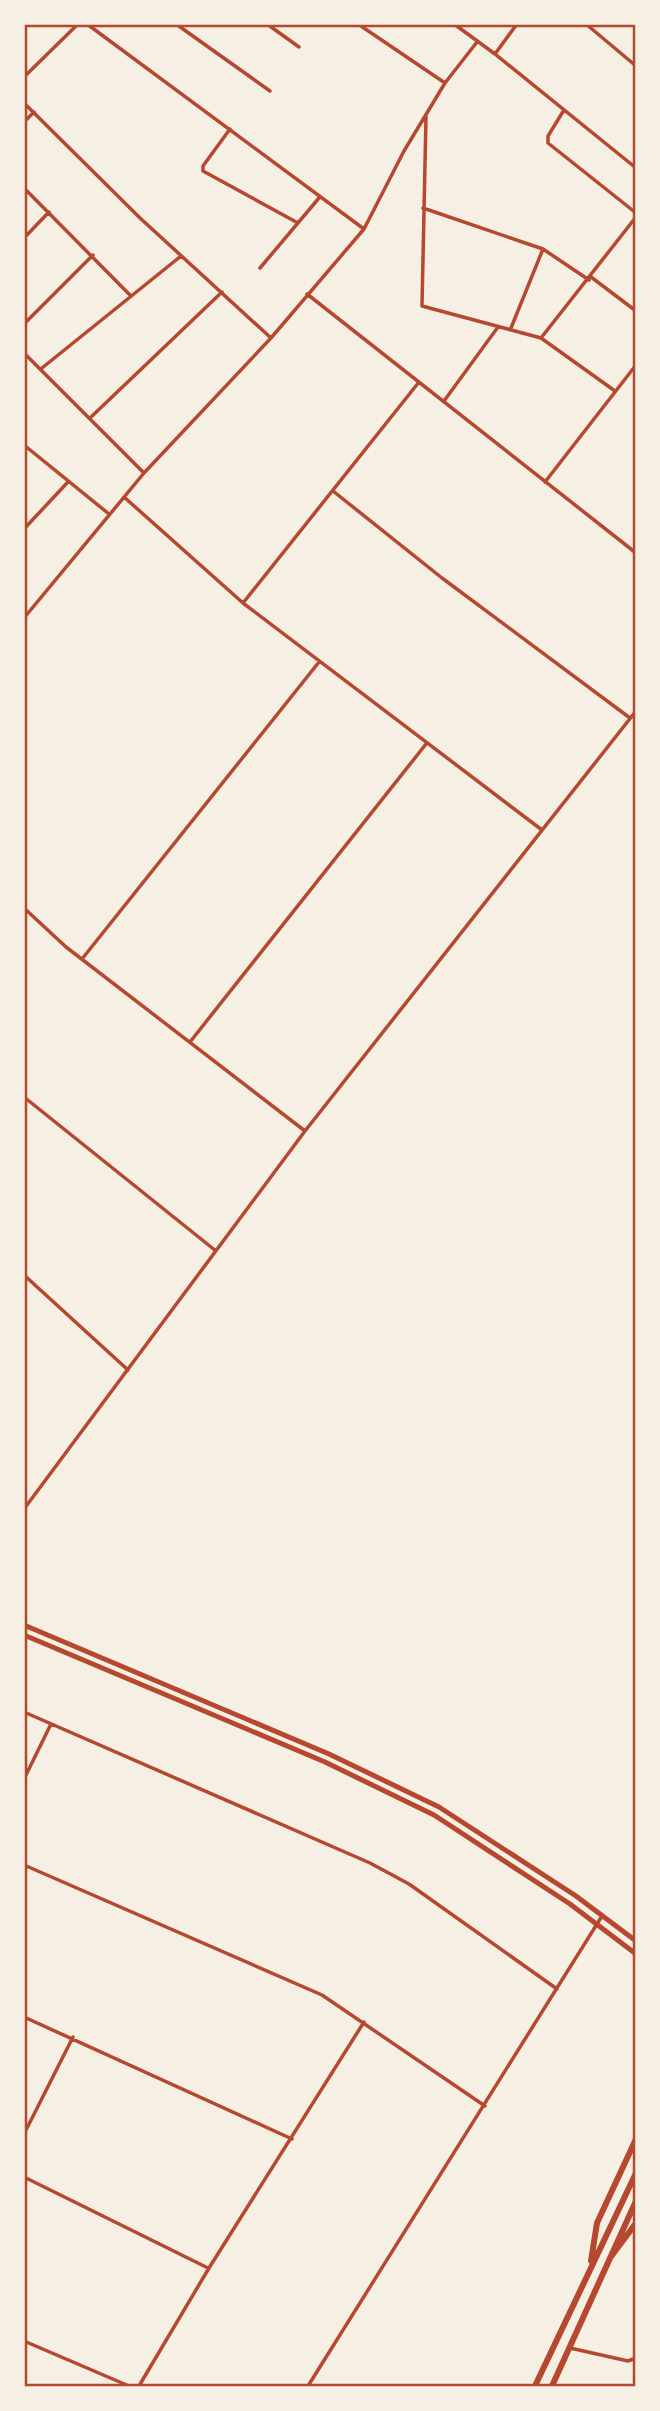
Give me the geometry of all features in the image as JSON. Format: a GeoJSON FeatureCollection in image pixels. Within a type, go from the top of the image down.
{"type":"FeatureCollection","features":[{"type":"Feature","properties":{"kind":"main road"},"geometry":{"type":"LineString","coordinates":[[24,1625],[329,1754],[439,1807],[508,1850],[635,1941]]}},
{"type":"Feature","properties":{"kind":"main road"},"geometry":{"type":"LineString","coordinates":[[24,1635],[325,1762],[434,1815],[503,1858],[635,1954]]}},
{"type":"Feature","properties":{"kind":"main road"},"geometry":{"type":"LineString","coordinates":[[133,1682],[136,1672]]}},
{"type":"Feature","properties":{"kind":"main road"},"geometry":{"type":"LineString","coordinates":[[591,2265],[597,2223],[635,2139]]}},
{"type":"Feature","properties":{"kind":"main road"},"geometry":{"type":"LineString","coordinates":[[535,2386],[635,2173]]}},
{"type":"Feature","properties":{"kind":"main road"},"geometry":{"type":"LineString","coordinates":[[552,2386],[604,2264],[635,2201]]}},
{"type":"Feature","properties":{"kind":"main road"},"geometry":{"type":"LineString","coordinates":[[604,2264],[635,2223]]}},
{"type":"Feature","properties":{"kind":"street"},"geometry":{"type":"LineString","coordinates":[[24,77],[78,24]]}},
{"type":"Feature","properties":{"kind":"street"},"geometry":{"type":"LineString","coordinates":[[87,24],[230,128],[318,198],[364,229]]}},
{"type":"Feature","properties":{"kind":"street"},"geometry":{"type":"LineString","coordinates":[[176,24],[270,91]]}},
{"type":"Feature","properties":{"kind":"street"},"geometry":{"type":"LineString","coordinates":[[267,24],[299,47]]}},
{"type":"Feature","properties":{"kind":"street"},"geometry":{"type":"LineString","coordinates":[[358,24],[445,83]]}},
{"type":"Feature","properties":{"kind":"street"},"geometry":{"type":"LineString","coordinates":[[454,24],[635,168]]}},
{"type":"Feature","properties":{"kind":"street"},"geometry":{"type":"LineString","coordinates":[[495,54],[517,24]]}},
{"type":"Feature","properties":{"kind":"street"},"geometry":{"type":"LineString","coordinates":[[586,24],[635,66]]}},
{"type":"Feature","properties":{"kind":"street"},"geometry":{"type":"LineString","coordinates":[[24,618],[144,473],[271,338],[364,229],[445,83],[477,42]]}},
{"type":"Feature","properties":{"kind":"street"},"geometry":{"type":"LineString","coordinates":[[24,103],[181,256],[271,338]]}},
{"type":"Feature","properties":{"kind":"street"},"geometry":{"type":"LineString","coordinates":[[541,338],[590,279],[635,215],[548,143],[548,136],[564,110]]}},
{"type":"Feature","properties":{"kind":"street"},"geometry":{"type":"LineString","coordinates":[[24,122],[34,112]]}},
{"type":"Feature","properties":{"kind":"street"},"geometry":{"type":"LineString","coordinates":[[426,115],[422,306],[541,338],[615,391]]}},
{"type":"Feature","properties":{"kind":"street"},"geometry":{"type":"LineString","coordinates":[[230,128],[203,166],[203,171],[298,223]]}},
{"type":"Feature","properties":{"kind":"street"},"geometry":{"type":"LineString","coordinates":[[24,188],[130,295]]}},
{"type":"Feature","properties":{"kind":"street"},"geometry":{"type":"LineString","coordinates":[[260,268],[318,198]]}},
{"type":"Feature","properties":{"kind":"street"},"geometry":{"type":"LineString","coordinates":[[423,208],[543,249],[635,311]]}},
{"type":"Feature","properties":{"kind":"street"},"geometry":{"type":"LineString","coordinates":[[24,238],[49,212]]}},
{"type":"Feature","properties":{"kind":"street"},"geometry":{"type":"LineString","coordinates":[[511,329],[543,249]]}},
{"type":"Feature","properties":{"kind":"street"},"geometry":{"type":"LineString","coordinates":[[24,324],[93,255]]}},
{"type":"Feature","properties":{"kind":"street"},"geometry":{"type":"LineString","coordinates":[[42,368],[181,256]]}},
{"type":"Feature","properties":{"kind":"street"},"geometry":{"type":"LineString","coordinates":[[90,418],[222,292]]}},
{"type":"Feature","properties":{"kind":"street"},"geometry":{"type":"LineString","coordinates":[[307,294],[635,553]]}},
{"type":"Feature","properties":{"kind":"street"},"geometry":{"type":"LineString","coordinates":[[444,401],[498,327]]}},
{"type":"Feature","properties":{"kind":"street"},"geometry":{"type":"LineString","coordinates":[[24,353],[42,368],[144,473]]}},
{"type":"Feature","properties":{"kind":"street"},"geometry":{"type":"LineString","coordinates":[[545,482],[635,365]]}},
{"type":"Feature","properties":{"kind":"street"},"geometry":{"type":"LineString","coordinates":[[243,603],[419,382]]}},
{"type":"Feature","properties":{"kind":"street"},"geometry":{"type":"LineString","coordinates":[[24,445],[67,483],[109,514]]}},
{"type":"Feature","properties":{"kind":"street"},"geometry":{"type":"LineString","coordinates":[[24,529],[67,483]]}},
{"type":"Feature","properties":{"kind":"street"},"geometry":{"type":"LineString","coordinates":[[333,491],[442,579],[630,719]]}},
{"type":"Feature","properties":{"kind":"street"},"geometry":{"type":"LineString","coordinates":[[124,497],[243,603],[542,830]]}},
{"type":"Feature","properties":{"kind":"street"},"geometry":{"type":"LineString","coordinates":[[82,959],[319,662]]}},
{"type":"Feature","properties":{"kind":"street"},"geometry":{"type":"LineString","coordinates":[[24,1509],[305,1131],[635,711]]}},
{"type":"Feature","properties":{"kind":"street"},"geometry":{"type":"LineString","coordinates":[[190,1042],[426,744]]}},
{"type":"Feature","properties":{"kind":"street"},"geometry":{"type":"LineString","coordinates":[[24,908],[82,959],[305,1131]]}},
{"type":"Feature","properties":{"kind":"street"},"geometry":{"type":"LineString","coordinates":[[24,1097],[216,1251]]}},
{"type":"Feature","properties":{"kind":"street"},"geometry":{"type":"LineString","coordinates":[[24,1275],[128,1370]]}},
{"type":"Feature","properties":{"kind":"street"},"geometry":{"type":"LineString","coordinates":[[24,1712],[370,1863],[409,1884],[557,1989]]}},
{"type":"Feature","properties":{"kind":"street"},"geometry":{"type":"LineString","coordinates":[[24,1779],[51,1724]]}},
{"type":"Feature","properties":{"kind":"street"},"geometry":{"type":"LineString","coordinates":[[24,1865],[322,1995],[485,2106]]}},
{"type":"Feature","properties":{"kind":"street"},"geometry":{"type":"LineString","coordinates":[[308,2386],[602,1916]]}},
{"type":"Feature","properties":{"kind":"street"},"geometry":{"type":"LineString","coordinates":[[24,2017],[292,2139]]}},
{"type":"Feature","properties":{"kind":"street"},"geometry":{"type":"LineString","coordinates":[[139,2386],[209,2268],[364,2022]]}},
{"type":"Feature","properties":{"kind":"street"},"geometry":{"type":"LineString","coordinates":[[24,2134],[73,2037]]}},
{"type":"Feature","properties":{"kind":"street"},"geometry":{"type":"LineString","coordinates":[[24,2178],[209,2268]]}},
{"type":"Feature","properties":{"kind":"street"},"geometry":{"type":"LineString","coordinates":[[24,2341],[129,2386]]}},
{"type":"Feature","properties":{"kind":"street"},"geometry":{"type":"LineString","coordinates":[[570,2348],[628,2361],[635,2358]]}}]}
